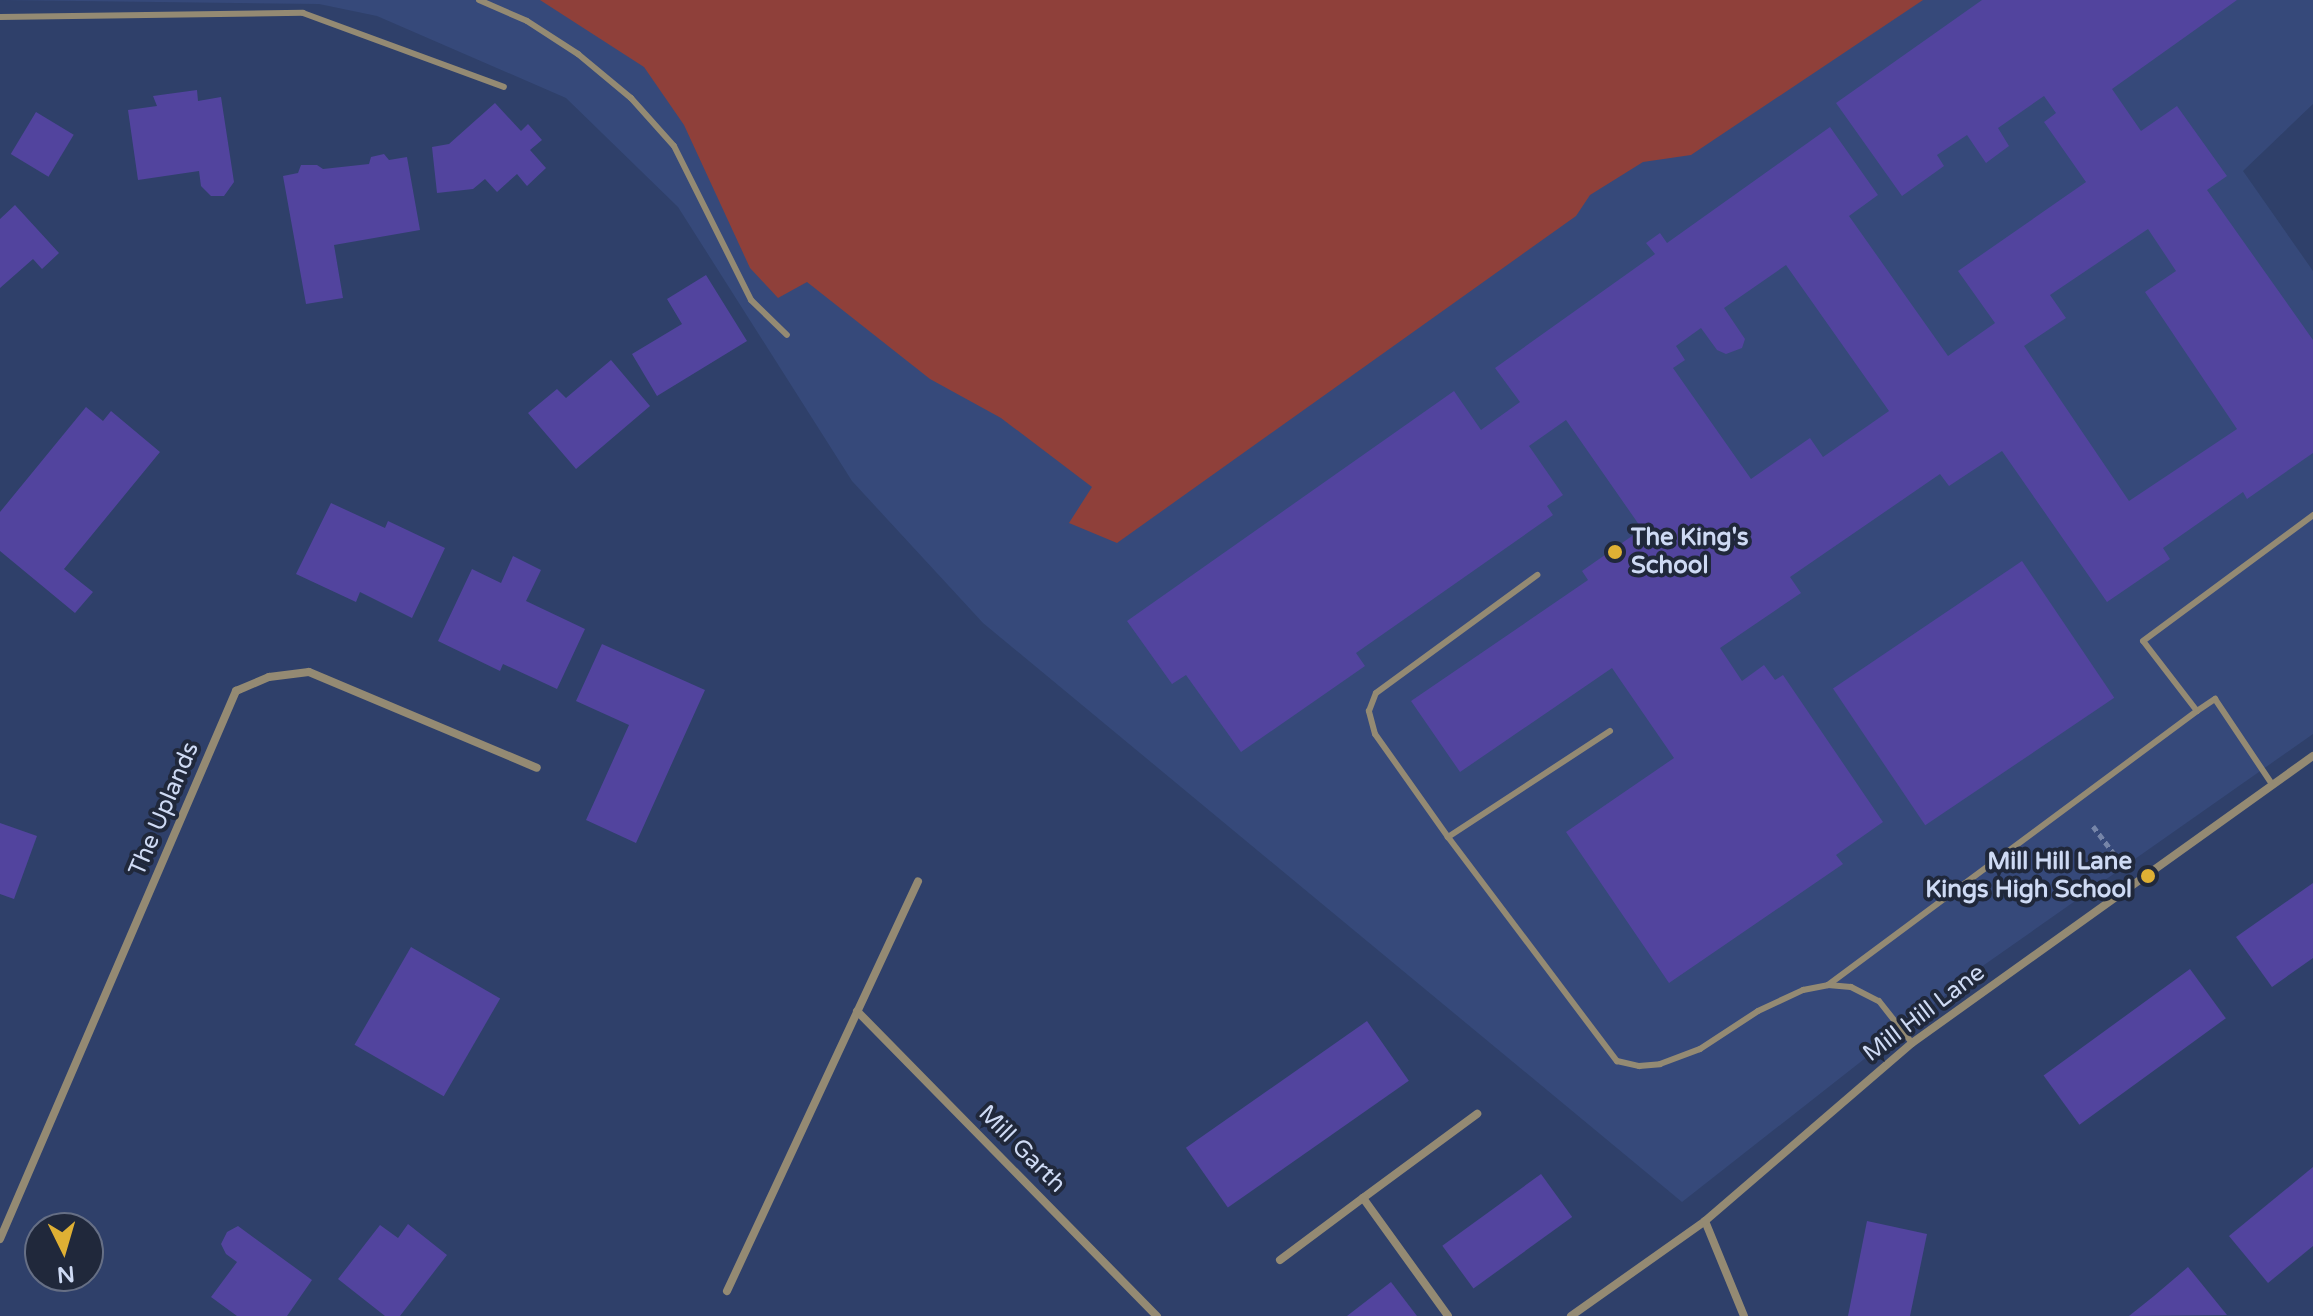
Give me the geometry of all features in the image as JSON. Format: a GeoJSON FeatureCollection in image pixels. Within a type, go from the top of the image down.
{"type":"FeatureCollection","features":[{"type":"Feature","properties":{"kind":"street","name":"The Uplands"},"geometry":{"type":"LineString","coordinates":[[0,1239],[236,691],[269,677],[309,672],[537,768]]}},
{"type":"Feature","properties":{"kind":"street","name":"Mill Hill Lane"},"geometry":{"type":"LineString","coordinates":[[1571,1316],[1705,1221],[1912,1043],[2313,756]]}},
{"type":"Feature","properties":{"kind":"street"},"geometry":{"type":"LineString","coordinates":[[727,1291],[918,881]]}},
{"type":"Feature","properties":{"kind":"street","name":"Mill Garth"},"geometry":{"type":"LineString","coordinates":[[857,1011],[1157,1316]]}},
{"type":"Feature","properties":{"kind":"street"},"geometry":{"type":"LineString","coordinates":[[1280,1260],[1477,1114]]}},
{"type":"Feature","properties":{"kind":"street"},"geometry":{"type":"LineString","coordinates":[[1363,1198],[1448,1316]]}},
{"type":"Feature","properties":{"kind":"street"},"geometry":{"type":"LineString","coordinates":[[1705,1221],[1744,1316]]}},
{"type":"Feature","properties":{"kind":"lane"},"geometry":{"type":"LineString","coordinates":[[479,0],[527,21],[578,54],[631,98],[674,146],[751,300],[787,335]]}},
{"type":"Feature","properties":{"kind":"lane"},"geometry":{"type":"LineString","coordinates":[[0,17],[303,13],[504,87]]}},
{"type":"Feature","properties":{"kind":"lane"},"geometry":{"type":"LineString","coordinates":[[2197,711],[2143,641],[2313,515]]}},
{"type":"Feature","properties":{"kind":"lane"},"geometry":{"type":"LineString","coordinates":[[1537,575],[1376,693],[1369,711],[1375,734],[1448,837],[1617,1061],[1639,1066],[1660,1064],[1700,1049],[1758,1011],[1803,990],[1828,985],[1851,987],[1879,1001],[1912,1043]]}},
{"type":"Feature","properties":{"kind":"lane"},"geometry":{"type":"LineString","coordinates":[[1828,985],[2215,699],[2272,784]]}},
{"type":"Feature","properties":{"kind":"lane"},"geometry":{"type":"LineString","coordinates":[[1448,837],[1610,731]]}},
{"type":"Feature","properties":{"kind":"path"},"geometry":{"type":"LineString","coordinates":[[2075,801],[2135,882]]}},
{"type":"Feature","properties":{"kind":"shaded area","name":"The King's School"},"geometry":{"type":"Polygon","coordinates":[[[0,0],[2313,0],[2313,104],[2243,171],[2313,271],[2313,734],[1984,965],[1682,1202],[983,623],[852,481],[678,207],[566,98],[377,16],[319,4],[0,0]]]}},
{"type":"Feature","properties":{"kind":"shaded area"},"geometry":{"type":"Polygon","coordinates":[[[540,0],[1923,0],[1691,155],[1643,162],[1590,195],[1576,216],[1117,543],[1069,523],[1092,487],[1001,418],[930,379],[807,282],[778,298],[750,268],[684,125],[644,67],[540,0]]]}},
{"type":"Feature","properties":{"kind":"building"},"geometry":{"type":"Polygon","coordinates":[[[1982,0],[2237,0],[2112,89],[2141,131],[2177,106],[2227,176],[2207,190],[2313,340],[2313,453],[2247,499],[2243,492],[2163,548],[2170,559],[2107,602],[2002,451],[1949,486],[1940,474],[1790,577],[1801,593],[1720,648],[1742,681],[1764,665],[1775,680],[1783,675],[1883,822],[1836,855],[1843,864],[1669,983],[1566,832],[1674,758],[1612,668],[1460,772],[1411,701],[1588,580],[1582,571],[1642,529],[1566,420],[1529,446],[1563,495],[1547,506],[1553,515],[1356,653],[1365,666],[1241,752],[1186,675],[1172,684],[1127,621],[1454,391],[1481,430],[1520,402],[1495,368],[1655,254],[1646,243],[1660,233],[1667,243],[1830,127],[1878,195],[1849,216],[1948,356],[1995,323],[1958,271],[2086,182],[2044,122],[2056,113],[2044,96],[1998,128],[2009,146],[1986,163],[1967,135],[1937,155],[1944,166],[1902,196],[1836,103],[1982,0]],[[2148,229],[2050,295],[2066,318],[2024,346],[2129,501],[2237,429],[2145,292],[2176,271],[2148,229]],[[1786,265],[1724,308],[1745,339],[1742,348],[1726,354],[1717,350],[1701,328],[1676,346],[1685,360],[1673,368],[1751,479],[1810,438],[1823,457],[1889,411],[1786,265]]]}},
{"type":"Feature","properties":{"kind":"building"},"geometry":{"type":"Polygon","coordinates":[[[197,90],[198,101],[221,97],[234,182],[224,196],[211,196],[201,186],[199,171],[138,180],[128,110],[157,106],[153,96],[197,90]]]}},
{"type":"Feature","properties":{"kind":"building"},"geometry":{"type":"Polygon","coordinates":[[[495,103],[521,131],[528,124],[542,140],[530,150],[546,168],[527,186],[517,174],[497,192],[485,179],[473,189],[437,193],[432,147],[449,144],[495,103]]]}},
{"type":"Feature","properties":{"kind":"building"},"geometry":{"type":"Polygon","coordinates":[[[36,112],[74,135],[48,177],[11,154],[36,112]]]}},
{"type":"Feature","properties":{"kind":"building"},"geometry":{"type":"Polygon","coordinates":[[[384,154],[389,160],[407,157],[420,230],[334,245],[343,298],[306,304],[283,176],[298,173],[301,165],[317,165],[323,169],[369,164],[371,157],[384,154]]]}},
{"type":"Feature","properties":{"kind":"building"},"geometry":{"type":"Polygon","coordinates":[[[15,205],[59,253],[42,269],[33,259],[0,288],[0,219],[15,205]]]}},
{"type":"Feature","properties":{"kind":"building"},"geometry":{"type":"Polygon","coordinates":[[[706,275],[747,341],[657,396],[632,354],[682,324],[667,299],[706,275]]]}},
{"type":"Feature","properties":{"kind":"building"},"geometry":{"type":"Polygon","coordinates":[[[611,360],[650,406],[576,469],[528,413],[557,389],[566,398],[611,360]]]}},
{"type":"Feature","properties":{"kind":"building"},"geometry":{"type":"Polygon","coordinates":[[[86,407],[103,421],[111,411],[160,452],[64,569],[93,592],[75,613],[0,551],[0,512],[86,407]]]}},
{"type":"Feature","properties":{"kind":"building"},"geometry":{"type":"Polygon","coordinates":[[[331,503],[385,528],[388,521],[445,548],[412,618],[360,592],[356,602],[296,574],[331,503]]]}},
{"type":"Feature","properties":{"kind":"building"},"geometry":{"type":"Polygon","coordinates":[[[513,556],[541,570],[526,601],[585,629],[557,689],[503,664],[500,671],[438,641],[472,569],[501,583],[513,556]]]}},
{"type":"Feature","properties":{"kind":"building"},"geometry":{"type":"Polygon","coordinates":[[[2022,561],[2114,698],[1925,825],[1833,688],[2022,561]]]}},
{"type":"Feature","properties":{"kind":"building"},"geometry":{"type":"Polygon","coordinates":[[[602,644],[705,690],[636,843],[586,820],[629,725],[576,701],[602,644]]]}},
{"type":"Feature","properties":{"kind":"building"},"geometry":{"type":"Polygon","coordinates":[[[0,823],[37,836],[14,899],[0,894],[0,823]]]}},
{"type":"Feature","properties":{"kind":"building"},"geometry":{"type":"Polygon","coordinates":[[[2313,883],[2313,958],[2272,987],[2236,937],[2313,883]]]}},
{"type":"Feature","properties":{"kind":"building"},"geometry":{"type":"Polygon","coordinates":[[[411,947],[500,998],[444,1096],[355,1045],[411,947]]]}},
{"type":"Feature","properties":{"kind":"building"},"geometry":{"type":"Polygon","coordinates":[[[2190,969],[2226,1018],[2079,1125],[2044,1075],[2190,969]]]}},
{"type":"Feature","properties":{"kind":"building"},"geometry":{"type":"Polygon","coordinates":[[[1367,1021],[1409,1081],[1228,1208],[1186,1148],[1367,1021]]]}},
{"type":"Feature","properties":{"kind":"building"},"geometry":{"type":"Polygon","coordinates":[[[2313,1167],[2313,1246],[2268,1283],[2229,1236],[2313,1167]]]}},
{"type":"Feature","properties":{"kind":"building"},"geometry":{"type":"Polygon","coordinates":[[[1541,1174],[1572,1217],[1473,1289],[1442,1246],[1541,1174]]]}},
{"type":"Feature","properties":{"kind":"building"},"geometry":{"type":"Polygon","coordinates":[[[1867,1221],[1927,1234],[1910,1316],[1848,1316],[1867,1221]]]}},
{"type":"Feature","properties":{"kind":"building"},"geometry":{"type":"Polygon","coordinates":[[[408,1224],[447,1255],[400,1316],[385,1316],[338,1279],[380,1225],[398,1238],[408,1224]]]}},
{"type":"Feature","properties":{"kind":"building"},"geometry":{"type":"Polygon","coordinates":[[[238,1226],[312,1280],[287,1316],[237,1316],[211,1297],[237,1262],[226,1254],[221,1244],[227,1232],[238,1226]]]}},
{"type":"Feature","properties":{"kind":"building"},"geometry":{"type":"Polygon","coordinates":[[[2188,1267],[2227,1315],[2129,1316],[2154,1296],[2188,1267]]]}},
{"type":"Feature","properties":{"kind":"building"},"geometry":{"type":"Polygon","coordinates":[[[1391,1282],[1417,1316],[1347,1316],[1391,1282]]]}},
{"type":"Feature","properties":{"kind":"place","name":"The King's School"},"geometry":{"type":"Point","coordinates":[1615,552]}},
{"type":"Feature","properties":{"kind":"place","name":"Mill Hill Lane Kings High School"},"geometry":{"type":"Point","coordinates":[2148,876]}}]}
